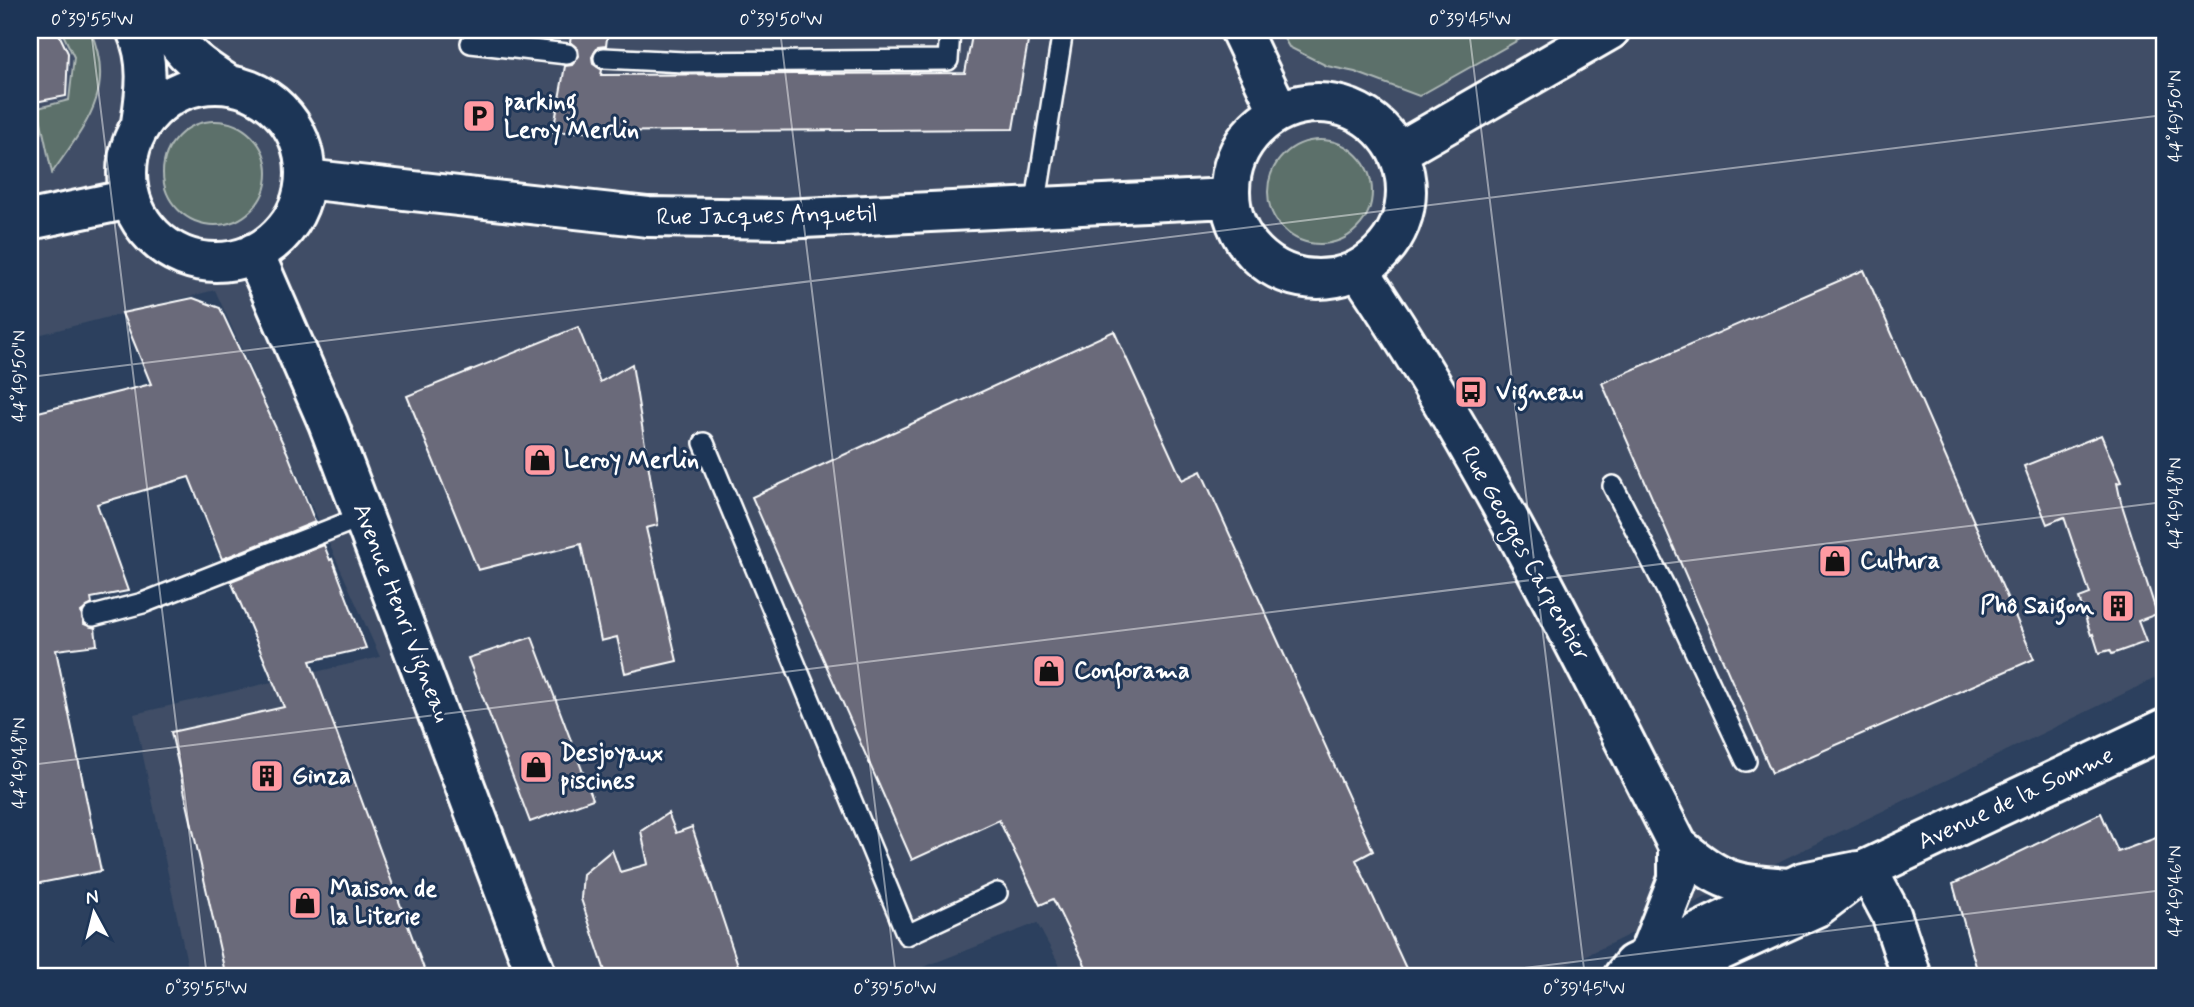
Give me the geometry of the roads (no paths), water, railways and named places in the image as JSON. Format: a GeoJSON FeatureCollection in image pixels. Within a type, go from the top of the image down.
{"type":"FeatureCollection","features":[{"type":"Feature","properties":{"kind":"street"},"geometry":{"type":"LineString","coordinates":[[136,30],[143,44],[147,82],[141,124],[130,147],[126,173],[130,200],[144,226],[166,247],[194,260],[225,262],[254,253],[274,240],[290,223],[300,202],[305,179],[303,152],[292,128],[276,107],[254,92],[229,85],[204,85],[180,92],[159,105],[141,124]]}},
{"type":"Feature","properties":{"kind":"street"},"geometry":{"type":"LineString","coordinates":[[170,30],[175,40],[199,65],[229,85]]}},
{"type":"Feature","properties":{"kind":"street"},"geometry":{"type":"LineString","coordinates":[[1240,30],[1279,112]]}},
{"type":"Feature","properties":{"kind":"street"},"geometry":{"type":"LineString","coordinates":[[1398,152],[1610,30]]}},
{"type":"Feature","properties":{"kind":"street"},"geometry":{"type":"LineString","coordinates":[[1332,104],[1363,115],[1378,126],[1398,152],[1407,183],[1405,209],[1388,245],[1359,270],[1328,279],[1298,277],[1278,270],[1255,253],[1238,229],[1230,198],[1236,159],[1254,131],[1279,112],[1300,105],[1332,104]]}},
{"type":"Feature","properties":{"kind":"street","name":"Rue Jacques Anquetil"},"geometry":{"type":"LineString","coordinates":[[305,179],[648,218],[782,219],[1230,198]]}},
{"type":"Feature","properties":{"kind":"street"},"geometry":{"type":"LineString","coordinates":[[30,220],[130,200]]}},
{"type":"Feature","properties":{"kind":"street","name":"Avenue Henri Vigneau"},"geometry":{"type":"LineString","coordinates":[[254,253],[328,422],[537,977]]}},
{"type":"Feature","properties":{"kind":"street","name":"Rue Georges Carpentier"},"geometry":{"type":"LineString","coordinates":[[1359,270],[1401,333],[1529,553],[1678,846]]}},
{"type":"Feature","properties":{"kind":"street","name":"Avenue de la Somme"},"geometry":{"type":"LineString","coordinates":[[1644,971],[1817,907],[1867,869],[2164,729]]}},
{"type":"Feature","properties":{"kind":"street"},"geometry":{"type":"LineString","coordinates":[[1678,846],[1715,875],[1736,884],[1791,888]]}},
{"type":"Feature","properties":{"kind":"street"},"geometry":{"type":"LineString","coordinates":[[1644,971],[1678,878],[1678,846]]}},
{"type":"Feature","properties":{"kind":"street"},"geometry":{"type":"LineString","coordinates":[[1867,869],[1891,914],[1912,977]]}},
{"type":"Feature","properties":{"kind":"street","name":"Avenue de la Somme"},"geometry":{"type":"LineString","coordinates":[[1644,971],[1803,882],[1867,869]]}},
{"type":"Feature","properties":{"kind":"lane"},"geometry":{"type":"LineString","coordinates":[[604,58],[684,62],[948,60],[950,30]]}},
{"type":"Feature","properties":{"kind":"lane"},"geometry":{"type":"LineString","coordinates":[[1035,208],[1063,30]]}},
{"type":"Feature","properties":{"kind":"lane"},"geometry":{"type":"LineString","coordinates":[[471,43],[568,54]]}},
{"type":"Feature","properties":{"kind":"lane"},"geometry":{"type":"LineString","coordinates":[[704,443],[907,935],[997,893]]}},
{"type":"Feature","properties":{"kind":"lane"},"geometry":{"type":"LineString","coordinates":[[1614,486],[1666,589],[1746,761]]}},
{"type":"Feature","properties":{"kind":"lane"},"geometry":{"type":"LineString","coordinates":[[93,616],[143,603],[364,516]]}},
{"type":"Feature","properties":{"kind":"place","name":"parking Leroy Merlin"},"geometry":{"type":"Point","coordinates":[479,116]}},
{"type":"Feature","properties":{"kind":"place","name":"Vigneau"},"geometry":{"type":"Point","coordinates":[1471,392]}},
{"type":"Feature","properties":{"kind":"place","name":"Leroy Merlin"},"geometry":{"type":"Point","coordinates":[540,460]}},
{"type":"Feature","properties":{"kind":"place","name":"Cultura"},"geometry":{"type":"Point","coordinates":[1835,561]}},
{"type":"Feature","properties":{"kind":"place","name":"Phô Saigon"},"geometry":{"type":"Point","coordinates":[2118,606]}},
{"type":"Feature","properties":{"kind":"place","name":"Conforama"},"geometry":{"type":"Point","coordinates":[1049,671]}},
{"type":"Feature","properties":{"kind":"place","name":"Desjoyaux piscines"},"geometry":{"type":"Point","coordinates":[536,767]}},
{"type":"Feature","properties":{"kind":"place","name":"Ginza"},"geometry":{"type":"Point","coordinates":[267,776]}},
{"type":"Feature","properties":{"kind":"place","name":"Maison de la Literie"},"geometry":{"type":"Point","coordinates":[305,903]}}]}
